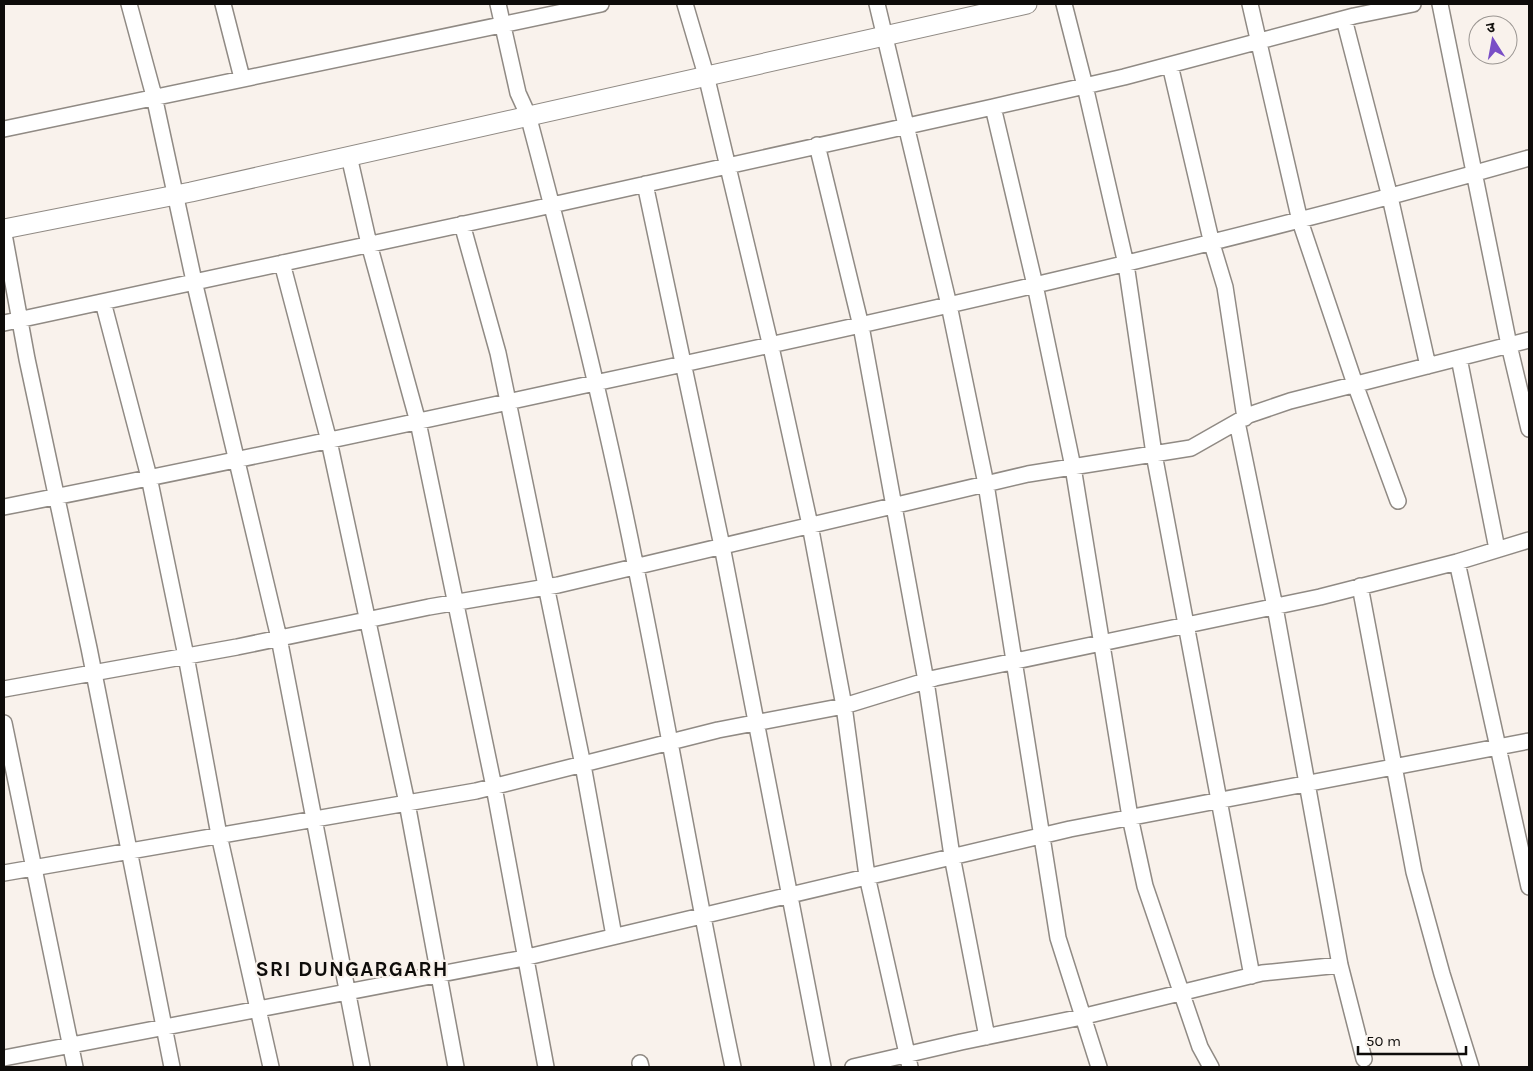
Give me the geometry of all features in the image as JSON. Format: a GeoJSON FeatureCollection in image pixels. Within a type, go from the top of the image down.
{"type":"FeatureCollection","features":[{"type":"Feature","properties":{"kind":"street"},"geometry":{"type":"LineString","coordinates":[[129,4],[154,96],[194,281],[279,638],[362,1067]]}},
{"type":"Feature","properties":{"kind":"street"},"geometry":{"type":"LineString","coordinates":[[223,4],[242,78]]}},
{"type":"Feature","properties":{"kind":"street"},"geometry":{"type":"LineString","coordinates":[[498,4],[518,94],[528,115],[597,383],[636,566],[702,916],[733,1067]]}},
{"type":"Feature","properties":{"kind":"street"},"geometry":{"type":"LineString","coordinates":[[4,129],[597,4]]}},
{"type":"Feature","properties":{"kind":"street"},"geometry":{"type":"LineString","coordinates":[[685,4],[706,76],[771,346],[810,525],[844,706],[867,876],[908,1061]]}},
{"type":"Feature","properties":{"kind":"street"},"geometry":{"type":"LineString","coordinates":[[877,4],[908,125],[949,305],[986,484],[1058,938],[1099,1067]]}},
{"type":"Feature","properties":{"kind":"street"},"geometry":{"type":"LineString","coordinates":[[4,229],[349,156],[1027,4]]}},
{"type":"Feature","properties":{"kind":"street"},"geometry":{"type":"LineString","coordinates":[[1064,4],[1126,264],[1154,454],[1252,976]]}},
{"type":"Feature","properties":{"kind":"street"},"geometry":{"type":"LineString","coordinates":[[1250,4],[1300,221],[1355,384],[1398,501]]}},
{"type":"Feature","properties":{"kind":"street"},"geometry":{"type":"LineString","coordinates":[[4,324],[993,107],[1170,65],[1344,19],[1413,4]]}},
{"type":"Feature","properties":{"kind":"street"},"geometry":{"type":"LineString","coordinates":[[1440,4],[1473,174],[1509,345],[1529,429]]}},
{"type":"Feature","properties":{"kind":"street"},"geometry":{"type":"LineString","coordinates":[[1344,19],[1390,197],[1428,366]]}},
{"type":"Feature","properties":{"kind":"street"},"geometry":{"type":"LineString","coordinates":[[1170,65],[1212,244],[1225,287],[1241,420],[1340,965],[1364,1059]]}},
{"type":"Feature","properties":{"kind":"street"},"geometry":{"type":"LineString","coordinates":[[993,107],[1035,285],[1072,467],[1130,817],[1145,886],[1200,1047],[1211,1067]]}},
{"type":"Feature","properties":{"kind":"street"},"geometry":{"type":"LineString","coordinates":[[816,145],[861,326],[896,507],[926,681],[952,856],[988,1036]]}},
{"type":"Feature","properties":{"kind":"street"},"geometry":{"type":"LineString","coordinates":[[349,156],[369,244],[418,422],[494,787],[546,1067]]}},
{"type":"Feature","properties":{"kind":"street"},"geometry":{"type":"LineString","coordinates":[[4,507],[329,441],[861,326],[1212,244],[1529,158]]}},
{"type":"Feature","properties":{"kind":"street"},"geometry":{"type":"LineString","coordinates":[[645,184],[722,546],[823,1067]]}},
{"type":"Feature","properties":{"kind":"street"},"geometry":{"type":"LineString","coordinates":[[462,224],[498,353],[583,765],[614,936]]}},
{"type":"Feature","properties":{"kind":"street"},"geometry":{"type":"LineString","coordinates":[[4,234],[172,1067]]}},
{"type":"Feature","properties":{"kind":"street"},"geometry":{"type":"LineString","coordinates":[[282,262],[329,441],[407,803],[456,1067]]}},
{"type":"Feature","properties":{"kind":"street"},"geometry":{"type":"LineString","coordinates":[[103,302],[149,477],[186,656],[219,835],[271,1067]]}},
{"type":"Feature","properties":{"kind":"street"},"geometry":{"type":"LineString","coordinates":[[4,689],[186,656],[367,619],[546,586],[896,507],[1028,474],[1191,448],[1241,420],[1290,401],[1529,340]]}},
{"type":"Feature","properties":{"kind":"street"},"geometry":{"type":"LineString","coordinates":[[1459,358],[1498,550]]}},
{"type":"Feature","properties":{"kind":"street"},"geometry":{"type":"LineString","coordinates":[[4,873],[494,787],[670,742],[844,706],[926,681],[1275,607],[1457,562],[1529,540]]}},
{"type":"Feature","properties":{"kind":"street"},"geometry":{"type":"LineString","coordinates":[[1457,562],[1529,887]]}},
{"type":"Feature","properties":{"kind":"street"},"geometry":{"type":"LineString","coordinates":[[1360,586],[1414,872],[1442,974],[1471,1067]]}},
{"type":"Feature","properties":{"kind":"street"},"geometry":{"type":"LineString","coordinates":[[4,723],[32,867],[75,1067]]}},
{"type":"Feature","properties":{"kind":"street"},"geometry":{"type":"LineString","coordinates":[[4,1058],[526,957],[1041,835],[1529,741]]}},
{"type":"Feature","properties":{"kind":"street"},"geometry":{"type":"LineString","coordinates":[[853,1067],[908,1061],[988,1036],[1083,1017],[1252,976],[1340,965]]}},
{"type":"Feature","properties":{"kind":"district","name":"SRI DUNGARGARH"},"geometry":{"type":"Point","coordinates":[352,969]}}]}
